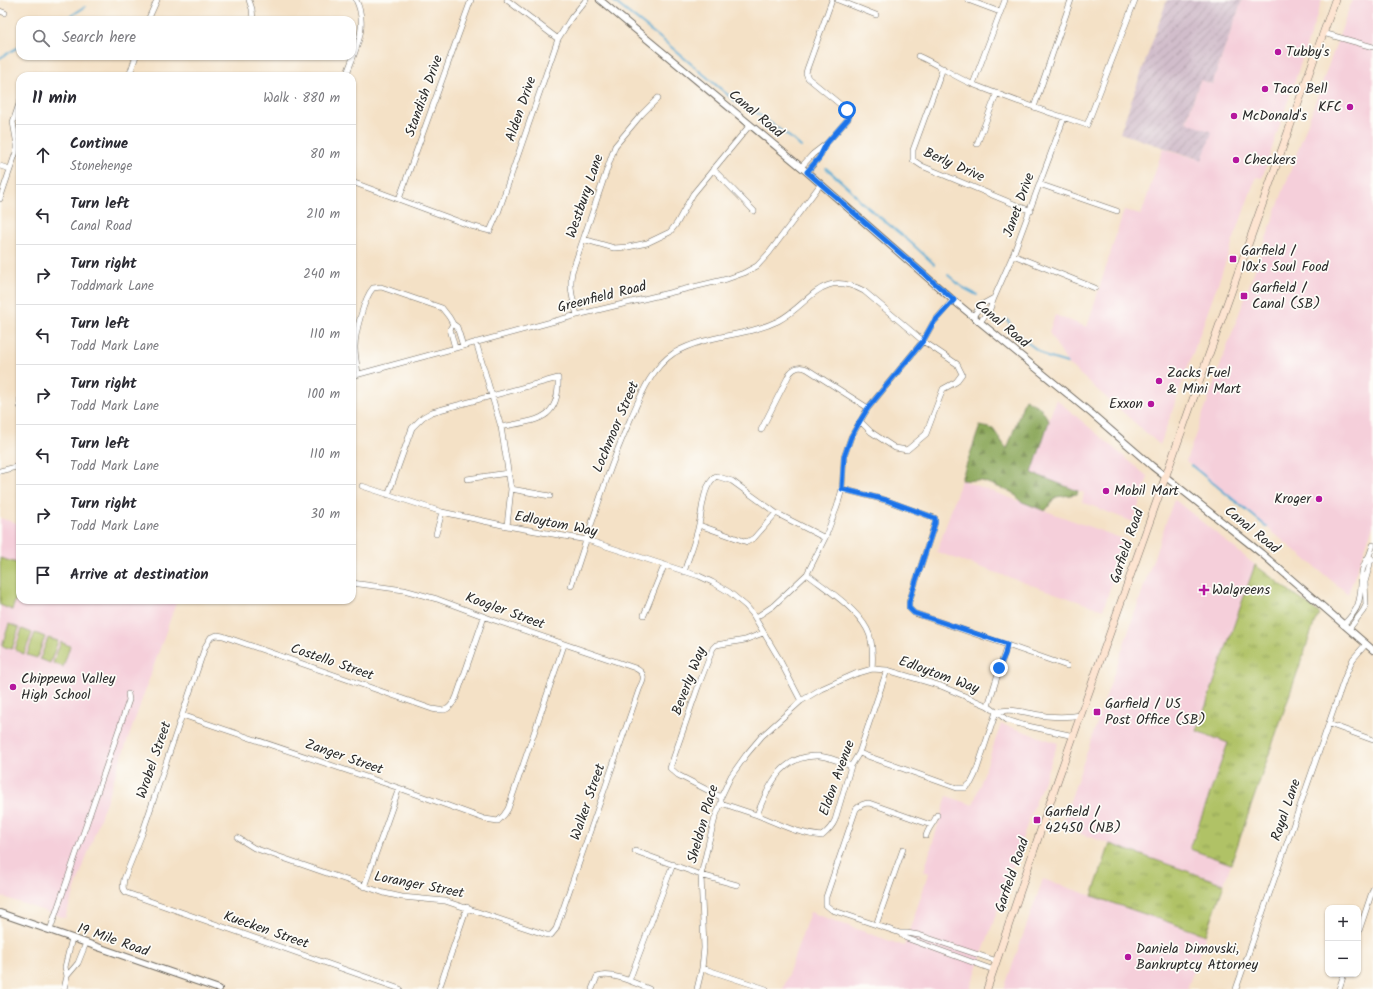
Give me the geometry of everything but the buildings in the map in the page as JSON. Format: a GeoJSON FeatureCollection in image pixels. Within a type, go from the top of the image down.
{"type":"FeatureCollection","features":[{"type":"Feature","properties":{"kind":"main road","name":"Garfield Road"},"geometry":{"type":"LineString","coordinates":[[987,989],[1058,779],[1335,0]]}},
{"type":"Feature","properties":{"kind":"street"},"geometry":{"type":"LineString","coordinates":[[150,16],[157,0]]}},
{"type":"Feature","properties":{"kind":"street"},"geometry":{"type":"LineString","coordinates":[[249,0],[253,16]]}},
{"type":"Feature","properties":{"kind":"street"},"geometry":{"type":"LineString","coordinates":[[356,0],[361,12],[362,30],[356,50]]}},
{"type":"Feature","properties":{"kind":"street","name":"Standish Drive"},"geometry":{"type":"LineString","coordinates":[[399,200],[471,0]]}},
{"type":"Feature","properties":{"kind":"street"},"geometry":{"type":"LineString","coordinates":[[507,0],[558,39]]}},
{"type":"Feature","properties":{"kind":"street","name":"Alden Drive"},"geometry":{"type":"LineString","coordinates":[[399,200],[470,226],[490,231],[498,213],[558,39],[571,18],[586,0]]}},
{"type":"Feature","properties":{"kind":"street","name":"Canal Road"},"geometry":{"type":"LineString","coordinates":[[600,0],[807,172],[820,185],[980,322],[1165,476],[1262,552],[1373,650]]}},
{"type":"Feature","properties":{"kind":"street"},"geometry":{"type":"LineString","coordinates":[[801,167],[813,154],[826,144],[850,115],[847,110],[807,76],[807,68],[832,0]]}},
{"type":"Feature","properties":{"kind":"street"},"geometry":{"type":"LineString","coordinates":[[838,0],[876,15]]}},
{"type":"Feature","properties":{"kind":"street"},"geometry":{"type":"LineString","coordinates":[[968,0],[1000,12]]}},
{"type":"Feature","properties":{"kind":"street"},"geometry":{"type":"LineString","coordinates":[[973,84],[1005,0]]}},
{"type":"Feature","properties":{"kind":"street"},"geometry":{"type":"LineString","coordinates":[[1034,107],[1071,0]]}},
{"type":"Feature","properties":{"kind":"street"},"geometry":{"type":"LineString","coordinates":[[918,56],[973,84],[1087,125],[1134,0]]}},
{"type":"Feature","properties":{"kind":"street"},"geometry":{"type":"LineString","coordinates":[[1323,33],[1373,47]]}},
{"type":"Feature","properties":{"kind":"street"},"geometry":{"type":"LineString","coordinates":[[130,72],[135,60]]}},
{"type":"Feature","properties":{"kind":"street"},"geometry":{"type":"LineString","coordinates":[[348,72],[352,60]]}},
{"type":"Feature","properties":{"kind":"street","name":"Berly Drive"},"geometry":{"type":"LineString","coordinates":[[943,68],[913,150],[913,160],[922,166],[1031,211]]}},
{"type":"Feature","properties":{"kind":"street"},"geometry":{"type":"LineString","coordinates":[[977,144],[997,93]]}},
{"type":"Feature","properties":{"kind":"street","name":"Westbury Lane"},"geometry":{"type":"LineString","coordinates":[[577,315],[571,293],[570,284],[572,272],[615,146],[641,115],[658,98]]}},
{"type":"Feature","properties":{"kind":"street"},"geometry":{"type":"LineString","coordinates":[[16,113],[13,122],[16,135]]}},
{"type":"Feature","properties":{"kind":"street","name":"Janet Drive"},"geometry":{"type":"LineString","coordinates":[[980,322],[990,309],[1013,255],[1031,211],[1039,184],[1064,118]]}},
{"type":"Feature","properties":{"kind":"street"},"geometry":{"type":"LineString","coordinates":[[583,239],[614,248],[647,243],[661,238],[670,232],[677,223],[693,194],[750,125]]}},
{"type":"Feature","properties":{"kind":"street"},"geometry":{"type":"LineString","coordinates":[[807,172],[819,158],[826,144]]}},
{"type":"Feature","properties":{"kind":"street"},"geometry":{"type":"LineString","coordinates":[[0,199],[16,154]]}},
{"type":"Feature","properties":{"kind":"street"},"geometry":{"type":"LineString","coordinates":[[0,166],[10,169]]}},
{"type":"Feature","properties":{"kind":"street"},"geometry":{"type":"LineString","coordinates":[[713,169],[754,211]]}},
{"type":"Feature","properties":{"kind":"street"},"geometry":{"type":"LineString","coordinates":[[356,184],[399,200]]}},
{"type":"Feature","properties":{"kind":"street"},"geometry":{"type":"LineString","coordinates":[[1039,184],[1117,211]]}},
{"type":"Feature","properties":{"kind":"street","name":"Greenfield Road"},"geometry":{"type":"LineString","coordinates":[[358,374],[577,315],[727,279],[757,266],[769,253],[820,185]]}},
{"type":"Feature","properties":{"kind":"street"},"geometry":{"type":"LineString","coordinates":[[1013,255],[1095,288]]}},
{"type":"Feature","properties":{"kind":"street","name":"Lochmoor Street"},"geometry":{"type":"LineString","coordinates":[[571,586],[615,454],[651,377],[661,364],[673,354],[707,339],[758,328],[778,320],[796,308],[808,296],[820,288],[842,283],[853,285],[864,291],[923,341],[957,364],[962,374],[956,382],[942,389],[926,434],[907,450],[895,448],[871,432],[860,421]]}},
{"type":"Feature","properties":{"kind":"street"},"geometry":{"type":"LineString","coordinates":[[356,336],[366,298],[373,288],[381,287],[442,308],[453,324],[457,327],[462,346]]}},
{"type":"Feature","properties":{"kind":"street","name":"Janet Drive"},"geometry":{"type":"LineString","coordinates":[[973,316],[983,304],[994,298]]}},
{"type":"Feature","properties":{"kind":"street"},"geometry":{"type":"LineString","coordinates":[[754,618],[773,606],[807,574],[825,538],[837,507],[842,489],[844,457],[851,437],[868,408],[923,341],[933,323],[954,300]]}},
{"type":"Feature","properties":{"kind":"street"},"geometry":{"type":"LineString","coordinates":[[453,324],[450,329],[455,348]]}},
{"type":"Feature","properties":{"kind":"street"},"geometry":{"type":"LineString","coordinates":[[476,342],[500,427],[511,489],[507,526]]}},
{"type":"Feature","properties":{"kind":"street"},"geometry":{"type":"LineString","coordinates":[[356,357],[358,374]]}},
{"type":"Feature","properties":{"kind":"street"},"geometry":{"type":"LineString","coordinates":[[761,430],[790,373],[796,368],[803,367],[807,369],[868,408]]}},
{"type":"Feature","properties":{"kind":"street"},"geometry":{"type":"LineString","coordinates":[[388,495],[412,428],[432,412],[558,378],[556,398],[552,409],[547,414],[538,419],[500,427]]}},
{"type":"Feature","properties":{"kind":"street"},"geometry":{"type":"LineString","coordinates":[[0,472],[16,467]]}},
{"type":"Feature","properties":{"kind":"street"},"geometry":{"type":"LineString","coordinates":[[468,480],[508,473]]}},
{"type":"Feature","properties":{"kind":"street"},"geometry":{"type":"LineString","coordinates":[[684,572],[699,525],[706,489],[710,481],[716,476],[732,481],[776,513],[825,538]]}},
{"type":"Feature","properties":{"kind":"street","name":"Edloytom Way"},"geometry":{"type":"LineString","coordinates":[[362,486],[442,512],[507,526],[587,540],[699,576],[720,586],[746,606],[763,633]]}},
{"type":"Feature","properties":{"kind":"street"},"geometry":{"type":"LineString","coordinates":[[511,489],[550,496]]}},
{"type":"Feature","properties":{"kind":"street"},"geometry":{"type":"LineString","coordinates":[[842,489],[886,500],[935,518],[935,523],[909,602],[909,608],[914,613],[1067,666]]}},
{"type":"Feature","properties":{"kind":"street"},"geometry":{"type":"LineString","coordinates":[[436,534],[442,512]]}},
{"type":"Feature","properties":{"kind":"street"},"geometry":{"type":"LineString","coordinates":[[699,525],[747,542],[754,538],[776,513]]}},
{"type":"Feature","properties":{"kind":"street"},"geometry":{"type":"LineString","coordinates":[[1349,629],[1366,605],[1365,582],[1373,544]]}},
{"type":"Feature","properties":{"kind":"street"},"geometry":{"type":"LineString","coordinates":[[1343,625],[1358,604],[1364,562],[1371,558]]}},
{"type":"Feature","properties":{"kind":"street"},"geometry":{"type":"LineString","coordinates":[[644,615],[664,566]]}},
{"type":"Feature","properties":{"kind":"street"},"geometry":{"type":"LineString","coordinates":[[807,574],[845,604],[867,629],[873,659],[872,669]]}},
{"type":"Feature","properties":{"kind":"street","name":"Koogler Street"},"geometry":{"type":"LineString","coordinates":[[356,584],[404,590],[437,599],[484,617],[635,668],[644,676]]}},
{"type":"Feature","properties":{"kind":"street","name":"Costello Street"},"geometry":{"type":"LineString","coordinates":[[211,637],[217,635],[223,636],[432,709],[446,710],[450,708],[456,698],[484,617]]}},
{"type":"Feature","properties":{"kind":"street"},"geometry":{"type":"LineString","coordinates":[[763,633],[777,655],[801,701]]}},
{"type":"Feature","properties":{"kind":"street","name":"Beverly Way"},"geometry":{"type":"LineString","coordinates":[[721,800],[678,775],[670,768],[713,648],[716,645],[745,640],[763,633]]}},
{"type":"Feature","properties":{"kind":"street","name":"Wrobel Street"},"geometry":{"type":"LineString","coordinates":[[124,891],[122,887],[124,880],[142,834],[205,647],[211,637]]}},
{"type":"Feature","properties":{"kind":"street","name":"Zanger Street"},"geometry":{"type":"LineString","coordinates":[[182,715],[399,788],[485,819],[498,821],[504,816],[508,809],[564,644]]}},
{"type":"Feature","properties":{"kind":"street"},"geometry":{"type":"LineString","coordinates":[[988,706],[1007,644]]}},
{"type":"Feature","properties":{"kind":"street","name":"Royal Lane"},"geometry":{"type":"LineString","coordinates":[[1236,989],[1345,677],[1353,659],[1366,644]]}},
{"type":"Feature","properties":{"kind":"street","name":"Edloytom Way"},"geometry":{"type":"LineString","coordinates":[[872,669],[887,670],[941,686],[988,706],[1007,720],[1074,736]]}},
{"type":"Feature","properties":{"kind":"street","name":"Sheldon Place"},"geometry":{"type":"LineString","coordinates":[[696,989],[702,968],[704,948],[701,874],[715,818],[731,776],[762,736],[801,701],[840,680],[872,669]]}},
{"type":"Feature","properties":{"kind":"street","name":"Eldon Avenue"},"geometry":{"type":"LineString","coordinates":[[721,800],[790,829],[822,836],[832,827],[835,820],[851,766],[859,753],[887,670]]}},
{"type":"Feature","properties":{"kind":"street","name":"Walker Street"},"geometry":{"type":"LineString","coordinates":[[552,934],[559,923],[640,687],[644,681],[644,676]]}},
{"type":"Feature","properties":{"kind":"street"},"geometry":{"type":"LineString","coordinates":[[50,930],[129,700],[128,694]]}},
{"type":"Feature","properties":{"kind":"street"},"geometry":{"type":"LineString","coordinates":[[859,753],[957,788],[965,788],[971,783],[975,775],[996,712],[1004,710],[1046,716],[1070,717],[1081,715]]}},
{"type":"Feature","properties":{"kind":"street"},"geometry":{"type":"LineString","coordinates":[[1329,724],[1373,740]]}},
{"type":"Feature","properties":{"kind":"street"},"geometry":{"type":"LineString","coordinates":[[757,815],[766,791],[775,777],[792,762],[803,758],[818,756],[834,759],[851,766]]}},
{"type":"Feature","properties":{"kind":"street"},"geometry":{"type":"LineString","coordinates":[[364,887],[399,788]]}},
{"type":"Feature","properties":{"kind":"street"},"geometry":{"type":"LineString","coordinates":[[931,825],[869,803],[862,804],[856,809],[826,897],[826,905],[832,910],[900,933],[917,942],[994,970]]}},
{"type":"Feature","properties":{"kind":"street"},"geometry":{"type":"LineString","coordinates":[[926,836],[937,814]]}},
{"type":"Feature","properties":{"kind":"street","name":"Loranger Street"},"geometry":{"type":"LineString","coordinates":[[238,838],[254,848],[364,887],[392,895],[440,900],[467,907],[545,934],[552,934]]}},
{"type":"Feature","properties":{"kind":"street"},"geometry":{"type":"LineString","coordinates":[[876,925],[903,850]]}},
{"type":"Feature","properties":{"kind":"street"},"geometry":{"type":"LineString","coordinates":[[636,851],[737,885]]}},
{"type":"Feature","properties":{"kind":"street"},"geometry":{"type":"LineString","coordinates":[[629,981],[673,864]]}},
{"type":"Feature","properties":{"kind":"street"},"geometry":{"type":"LineString","coordinates":[[1361,925],[1373,889]]}},
{"type":"Feature","properties":{"kind":"street","name":"Kuecken Street"},"geometry":{"type":"LineString","coordinates":[[124,891],[173,910],[400,989]]}},
{"type":"Feature","properties":{"kind":"street"},"geometry":{"type":"LineString","coordinates":[[439,989],[467,907]]}},
{"type":"Feature","properties":{"kind":"street","name":"19 Mile Road"},"geometry":{"type":"LineString","coordinates":[[0,913],[219,989]]}},
{"type":"Feature","properties":{"kind":"street"},"geometry":{"type":"LineString","coordinates":[[900,933],[919,935],[997,961]]}},
{"type":"Feature","properties":{"kind":"street"},"geometry":{"type":"LineString","coordinates":[[64,989],[66,976],[65,967],[72,938]]}},
{"type":"Feature","properties":{"kind":"street"},"geometry":{"type":"LineString","coordinates":[[66,976],[78,963],[86,943]]}},
{"type":"Feature","properties":{"kind":"street"},"geometry":{"type":"LineString","coordinates":[[702,968],[766,989]]}},
{"type":"Feature","properties":{"kind":"street"},"geometry":{"type":"LineString","coordinates":[[592,989],[597,978],[602,975],[629,981],[649,989]]}},
{"type":"Feature","properties":{"kind":"street"},"geometry":{"type":"LineString","coordinates":[[1339,989],[1343,977]]}},
{"type":"Feature","properties":{"kind":"shaded area"},"geometry":{"type":"Polygon","coordinates":[[[1167,0],[1242,0],[1212,84],[1200,80],[1186,122],[1212,132],[1202,160],[1120,133],[1167,0]]]}},
{"type":"Feature","properties":{"kind":"shaded area"},"geometry":{"type":"Polygon","coordinates":[[[1242,0],[1322,0],[1262,178],[1256,177],[1160,445],[1067,363],[1049,332],[1055,315],[1087,327],[1124,210],[1141,215],[1163,148],[1202,160],[1186,123],[1200,80],[1212,84],[1242,0]]]}},
{"type":"Feature","properties":{"kind":"shaded area"},"geometry":{"type":"Polygon","coordinates":[[[1352,0],[1373,0],[1373,526],[1348,594],[1186,461],[1352,0]]]}},
{"type":"Feature","properties":{"kind":"shaded area"},"geometry":{"type":"Polygon","coordinates":[[[1056,399],[1148,477],[1133,522],[1082,502],[1084,493],[1031,473],[1056,399]]]}},
{"type":"Feature","properties":{"kind":"shaded area"},"geometry":{"type":"Polygon","coordinates":[[[961,480],[1126,540],[1103,610],[937,552],[961,480]]]}},
{"type":"Feature","properties":{"kind":"shaded area"},"geometry":{"type":"Polygon","coordinates":[[[1174,499],[1255,565],[1197,731],[1228,743],[1190,849],[1231,864],[1224,884],[1061,827],[1174,499]]]}},
{"type":"Feature","properties":{"kind":"shaded area"},"geometry":{"type":"Polygon","coordinates":[[[0,518],[16,523],[16,604],[176,604],[65,918],[0,896],[0,518]]]}},
{"type":"Feature","properties":{"kind":"shaded area"},"geometry":{"type":"Polygon","coordinates":[[[1001,724],[1058,743],[1027,825],[970,989],[783,989],[810,912],[904,946],[929,873],[924,871],[947,796],[973,805],[1001,724]]]}},
{"type":"Feature","properties":{"kind":"shaded area"},"geometry":{"type":"Polygon","coordinates":[[[1043,879],[1206,935],[1187,989],[1004,989],[1043,879]]]}},
{"type":"Feature","properties":{"kind":"green space"},"geometry":{"type":"Polygon","coordinates":[[[1025,399],[1041,408],[1049,421],[1032,473],[1078,491],[1077,494],[1056,497],[1045,511],[1020,501],[1014,493],[982,481],[961,480],[980,426],[993,429],[1007,449],[1025,399]]]}},
{"type":"Feature","properties":{"kind":"green space"},"geometry":{"type":"Polygon","coordinates":[[[0,558],[16,563],[16,598],[12,610],[0,605],[0,558]]]}},
{"type":"Feature","properties":{"kind":"green space"},"geometry":{"type":"Polygon","coordinates":[[[1255,565],[1320,614],[1315,621],[1231,864],[1190,849],[1228,743],[1197,731],[1255,565]]]}},
{"type":"Feature","properties":{"kind":"green space"},"geometry":{"type":"Polygon","coordinates":[[[9,624],[19,628],[12,649],[2,646],[9,624]]]}},
{"type":"Feature","properties":{"kind":"green space"},"geometry":{"type":"Polygon","coordinates":[[[22,629],[32,633],[24,654],[15,650],[22,629]]]}},
{"type":"Feature","properties":{"kind":"green space"},"geometry":{"type":"Polygon","coordinates":[[[35,633],[45,637],[37,658],[27,655],[35,633]]]}},
{"type":"Feature","properties":{"kind":"green space"},"geometry":{"type":"Polygon","coordinates":[[[48,638],[58,641],[50,663],[40,659],[48,638]]]}},
{"type":"Feature","properties":{"kind":"green space"},"geometry":{"type":"Polygon","coordinates":[[[61,642],[70,646],[63,667],[53,663],[61,642]]]}},
{"type":"Feature","properties":{"kind":"green space"},"geometry":{"type":"Polygon","coordinates":[[[1110,844],[1224,884],[1206,935],[1092,896],[1110,844]]]}},
{"type":"Feature","properties":{"kind":"waterway"},"geometry":{"type":"LineString","coordinates":[[612,0],[664,41],[735,101],[754,111],[801,147]]}},
{"type":"Feature","properties":{"kind":"waterway"},"geometry":{"type":"LineString","coordinates":[[70,16],[85,7]]}},
{"type":"Feature","properties":{"kind":"waterway"},"geometry":{"type":"LineString","coordinates":[[0,58],[16,48]]}},
{"type":"Feature","properties":{"kind":"waterway"},"geometry":{"type":"LineString","coordinates":[[826,168],[852,191],[860,201],[909,241],[934,264]]}},
{"type":"Feature","properties":{"kind":"waterway"},"geometry":{"type":"LineString","coordinates":[[948,275],[962,287],[977,295]]}},
{"type":"Feature","properties":{"kind":"waterway"},"geometry":{"type":"LineString","coordinates":[[1007,320],[1011,325],[1013,332],[1047,357],[1067,363]]}},
{"type":"Feature","properties":{"kind":"waterway"},"geometry":{"type":"LineString","coordinates":[[1191,465],[1267,527]]}},
{"type":"Feature","properties":{"kind":"place","name":"Tubby's"},"geometry":{"type":"Point","coordinates":[1278,52]}},
{"type":"Feature","properties":{"kind":"place","name":"Taco Bell"},"geometry":{"type":"Point","coordinates":[1265,89]}},
{"type":"Feature","properties":{"kind":"place","name":"KFC"},"geometry":{"type":"Point","coordinates":[1350,107]}},
{"type":"Feature","properties":{"kind":"place","name":"McDonald's"},"geometry":{"type":"Point","coordinates":[1234,116]}},
{"type":"Feature","properties":{"kind":"place","name":"Checkers"},"geometry":{"type":"Point","coordinates":[1236,160]}},
{"type":"Feature","properties":{"kind":"place","name":"Garfield / 10x's Soul Food"},"geometry":{"type":"Point","coordinates":[1233,259]}},
{"type":"Feature","properties":{"kind":"place","name":"Garfield / Canal (SB)"},"geometry":{"type":"Point","coordinates":[1244,296]}},
{"type":"Feature","properties":{"kind":"place","name":"Zacks Fuel & Mini Mart"},"geometry":{"type":"Point","coordinates":[1159,381]}},
{"type":"Feature","properties":{"kind":"place","name":"Exxon"},"geometry":{"type":"Point","coordinates":[1151,404]}},
{"type":"Feature","properties":{"kind":"place","name":"Mobil Mart"},"geometry":{"type":"Point","coordinates":[1106,491]}},
{"type":"Feature","properties":{"kind":"place","name":"Kroger"},"geometry":{"type":"Point","coordinates":[1319,499]}},
{"type":"Feature","properties":{"kind":"place","name":"Walgreens"},"geometry":{"type":"Point","coordinates":[1204,590]}},
{"type":"Feature","properties":{"kind":"place","name":"Chippewa Valley High School"},"geometry":{"type":"Point","coordinates":[13,687]}},
{"type":"Feature","properties":{"kind":"place","name":"Garfield / US Post Office (SB)"},"geometry":{"type":"Point","coordinates":[1097,712]}},
{"type":"Feature","properties":{"kind":"place","name":"Garfield / 42450 (NB)"},"geometry":{"type":"Point","coordinates":[1037,820]}},
{"type":"Feature","properties":{"kind":"place","name":"Daniela Dimovski, Bankruptcy Attorney"},"geometry":{"type":"Point","coordinates":[1128,957]}},
{"type":"Feature","properties":{"kind":"route"},"geometry":{"type":"LineString","coordinates":[[847,110],[850,115],[848,119],[826,144],[819,158],[807,172],[820,185],[954,300],[933,323],[923,341],[868,408],[860,421],[851,437],[844,457],[842,489],[886,500],[935,518],[935,523],[909,602],[909,608],[914,613],[1007,644],[1005,654],[999,668]]}}]}
